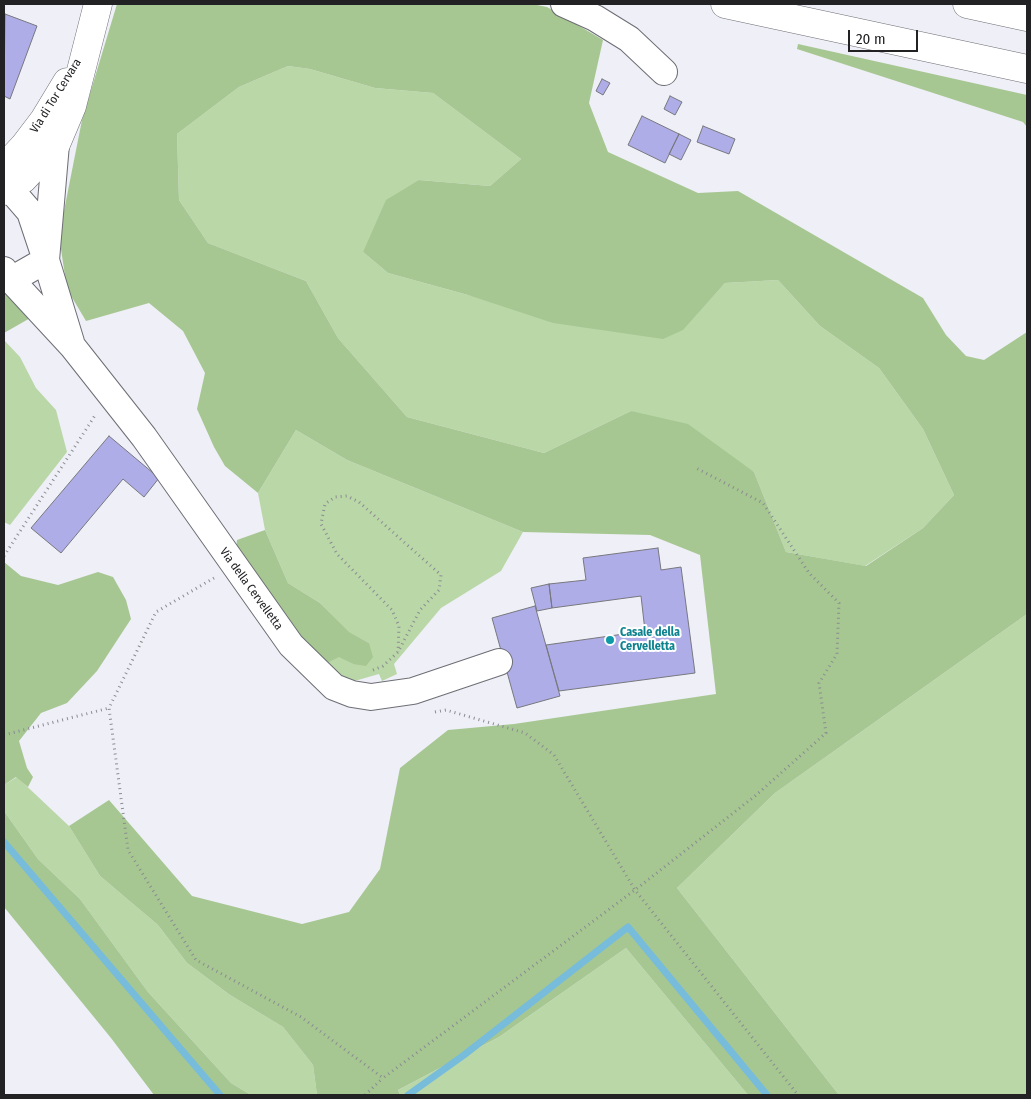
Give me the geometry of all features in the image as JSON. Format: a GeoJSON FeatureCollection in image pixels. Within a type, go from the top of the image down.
{"type":"FeatureCollection","features":[{"type":"Feature","properties":{"kind":"main road","name":"Via di Tor Cervara"},"geometry":{"type":"LineString","coordinates":[[5,181],[38,165],[56,144],[72,106],[82,73],[86,48],[98,4]]}},
{"type":"Feature","properties":{"kind":"main road"},"geometry":{"type":"LineString","coordinates":[[725,4],[1027,69]]}},
{"type":"Feature","properties":{"kind":"main road"},"geometry":{"type":"LineString","coordinates":[[967,4],[1027,16]]}},
{"type":"Feature","properties":{"kind":"main road","name":"Via di Tor Cervara"},"geometry":{"type":"LineString","coordinates":[[5,181],[26,145],[44,120],[86,48]]}},
{"type":"Feature","properties":{"kind":"street"},"geometry":{"type":"LineString","coordinates":[[564,4],[595,18],[629,39],[664,72]]}},
{"type":"Feature","properties":{"kind":"street"},"geometry":{"type":"LineString","coordinates":[[46,260],[56,144]]}},
{"type":"Feature","properties":{"kind":"street"},"geometry":{"type":"LineString","coordinates":[[5,181],[30,212],[73,347]]}},
{"type":"Feature","properties":{"kind":"street"},"geometry":{"type":"LineString","coordinates":[[6,275],[46,260]]}},
{"type":"Feature","properties":{"kind":"street","name":"Via della Cervelletta"},"geometry":{"type":"LineString","coordinates":[[6,275],[73,347],[144,437],[233,566],[291,645],[334,687],[352,694],[371,696],[413,691],[499,662]]}},
{"type":"Feature","properties":{"kind":"path"},"geometry":{"type":"LineString","coordinates":[[4,556],[96,413],[90,406]]}},
{"type":"Feature","properties":{"kind":"path"},"geometry":{"type":"LineString","coordinates":[[365,1095],[383,1078],[635,890],[755,796],[826,733],[820,683],[837,654],[839,603],[809,573],[763,503],[696,468]]}},
{"type":"Feature","properties":{"kind":"path"},"geometry":{"type":"LineString","coordinates":[[368,672],[383,666],[398,652],[420,610],[439,590],[441,575],[359,502],[347,496],[335,497],[325,504],[321,524],[337,554],[392,610],[399,626],[398,652]]}},
{"type":"Feature","properties":{"kind":"path"},"geometry":{"type":"LineString","coordinates":[[233,566],[156,612],[109,708],[128,850],[196,960],[301,1017],[383,1078]]}},
{"type":"Feature","properties":{"kind":"path"},"geometry":{"type":"LineString","coordinates":[[4,735],[109,708]]}},
{"type":"Feature","properties":{"kind":"path"},"geometry":{"type":"LineString","coordinates":[[429,712],[446,710],[525,732],[554,755],[635,890],[798,1095]]}},
{"type":"Feature","properties":{"kind":"green space"},"geometry":{"type":"Polygon","coordinates":[[[117,4],[532,4],[547,7],[603,40],[589,103],[608,152],[698,193],[738,191],[923,298],[946,335],[966,356],[984,360],[1027,332],[1027,614],[775,793],[677,888],[839,1095],[748,1095],[626,948],[499,1037],[398,1090],[400,1095],[317,1095],[313,1065],[283,1027],[230,995],[187,963],[158,925],[100,876],[69,826],[109,800],[192,896],[302,924],[349,912],[380,869],[400,768],[448,730],[514,724],[716,694],[700,555],[650,535],[523,532],[347,460],[296,430],[258,493],[225,466],[197,409],[205,373],[183,331],[149,303],[86,321],[67,289],[59,236],[82,120],[117,4]],[[288,66],[239,87],[177,134],[179,200],[208,243],[306,281],[338,338],[407,417],[544,453],[631,411],[688,424],[754,472],[786,552],[866,566],[923,528],[954,495],[923,429],[879,368],[820,326],[778,280],[725,283],[683,330],[663,339],[553,323],[468,295],[388,273],[363,252],[386,200],[419,180],[490,186],[521,159],[433,93],[375,88],[310,69],[288,66]]]}},
{"type":"Feature","properties":{"kind":"green space"},"geometry":{"type":"Polygon","coordinates":[[[798,44],[1027,95],[1027,127],[1023,122],[797,49],[798,44]]]}},
{"type":"Feature","properties":{"kind":"green space"},"geometry":{"type":"Polygon","coordinates":[[[288,66],[310,69],[375,88],[433,93],[521,159],[490,186],[419,180],[363,252],[388,273],[468,295],[683,329],[725,283],[778,280],[820,326],[879,368],[923,429],[954,495],[923,528],[865,566],[786,552],[754,472],[631,411],[544,453],[407,417],[338,338],[306,281],[208,243],[179,200],[177,134],[239,87],[288,66]]]}},
{"type":"Feature","properties":{"kind":"green space"},"geometry":{"type":"Polygon","coordinates":[[[4,293],[32,317],[4,333],[4,293]]]}},
{"type":"Feature","properties":{"kind":"green space"},"geometry":{"type":"Polygon","coordinates":[[[4,340],[20,357],[36,388],[56,410],[67,452],[10,525],[4,522],[4,340]]]}},
{"type":"Feature","properties":{"kind":"green space"},"geometry":{"type":"Polygon","coordinates":[[[296,430],[347,460],[523,532],[501,571],[441,608],[394,664],[397,674],[382,681],[379,674],[351,682],[321,666],[339,656],[353,664],[369,643],[348,632],[320,603],[288,583],[265,530],[258,493],[296,430]]]}},
{"type":"Feature","properties":{"kind":"green space"},"geometry":{"type":"Polygon","coordinates":[[[265,530],[288,583],[320,603],[349,632],[369,643],[373,657],[366,666],[353,664],[339,657],[321,666],[235,557],[237,540],[265,530]]]}},
{"type":"Feature","properties":{"kind":"green space"},"geometry":{"type":"Polygon","coordinates":[[[4,562],[21,576],[58,585],[98,572],[113,577],[126,600],[131,619],[97,671],[67,703],[41,713],[19,741],[27,768],[33,777],[28,787],[16,777],[4,785],[4,562]]]}},
{"type":"Feature","properties":{"kind":"green space"},"geometry":{"type":"Polygon","coordinates":[[[1027,614],[1027,1095],[839,1095],[677,888],[775,793],[1027,614]]]}},
{"type":"Feature","properties":{"kind":"green space"},"geometry":{"type":"Polygon","coordinates":[[[17,777],[69,826],[100,876],[158,925],[187,963],[230,995],[283,1027],[313,1065],[317,1095],[251,1095],[231,1083],[148,992],[80,899],[38,859],[4,811],[4,785],[17,777]]]}},
{"type":"Feature","properties":{"kind":"green space"},"geometry":{"type":"Polygon","coordinates":[[[4,811],[38,859],[80,899],[148,992],[231,1083],[251,1095],[154,1095],[111,1038],[4,907],[4,811]]]}},
{"type":"Feature","properties":{"kind":"green space"},"geometry":{"type":"Polygon","coordinates":[[[626,948],[748,1095],[400,1095],[398,1090],[499,1037],[626,948]]]}},
{"type":"Feature","properties":{"kind":"building"},"geometry":{"type":"Polygon","coordinates":[[[5,14],[37,26],[10,99],[4,96],[5,14]]]}},
{"type":"Feature","properties":{"kind":"building"},"geometry":{"type":"Polygon","coordinates":[[[602,79],[610,83],[603,95],[596,91],[602,79]]]}},
{"type":"Feature","properties":{"kind":"building"},"geometry":{"type":"Polygon","coordinates":[[[670,96],[682,102],[675,115],[664,109],[670,96]]]}},
{"type":"Feature","properties":{"kind":"building"},"geometry":{"type":"Polygon","coordinates":[[[642,116],[679,134],[665,163],[628,145],[642,116]]]}},
{"type":"Feature","properties":{"kind":"building"},"geometry":{"type":"Polygon","coordinates":[[[703,126],[735,139],[729,154],[697,142],[703,126]]]}},
{"type":"Feature","properties":{"kind":"building"},"geometry":{"type":"Polygon","coordinates":[[[679,134],[691,140],[681,160],[669,154],[679,134]]]}},
{"type":"Feature","properties":{"kind":"building"},"geometry":{"type":"Polygon","coordinates":[[[109,436],[159,478],[144,497],[123,479],[61,553],[31,528],[109,436]]]}},
{"type":"Feature","properties":{"kind":"building"},"geometry":{"type":"Polygon","coordinates":[[[658,548],[661,570],[681,567],[695,673],[559,691],[546,645],[645,631],[641,596],[552,608],[549,584],[586,580],[583,558],[658,548]]]}},
{"type":"Feature","properties":{"kind":"building"},"geometry":{"type":"Polygon","coordinates":[[[549,584],[552,608],[537,611],[531,588],[549,584]]]}},
{"type":"Feature","properties":{"kind":"building"},"geometry":{"type":"Polygon","coordinates":[[[535,606],[560,696],[517,708],[492,618],[535,606]]]}},
{"type":"Feature","properties":{"kind":"waterway"},"geometry":{"type":"LineString","coordinates":[[4,842],[220,1095]]}},
{"type":"Feature","properties":{"kind":"waterway"},"geometry":{"type":"LineString","coordinates":[[408,1095],[464,1055],[628,927],[767,1095]]}},
{"type":"Feature","properties":{"kind":"place","name":"Casale della Cervelletta"},"geometry":{"type":"Point","coordinates":[610,640]}}]}
